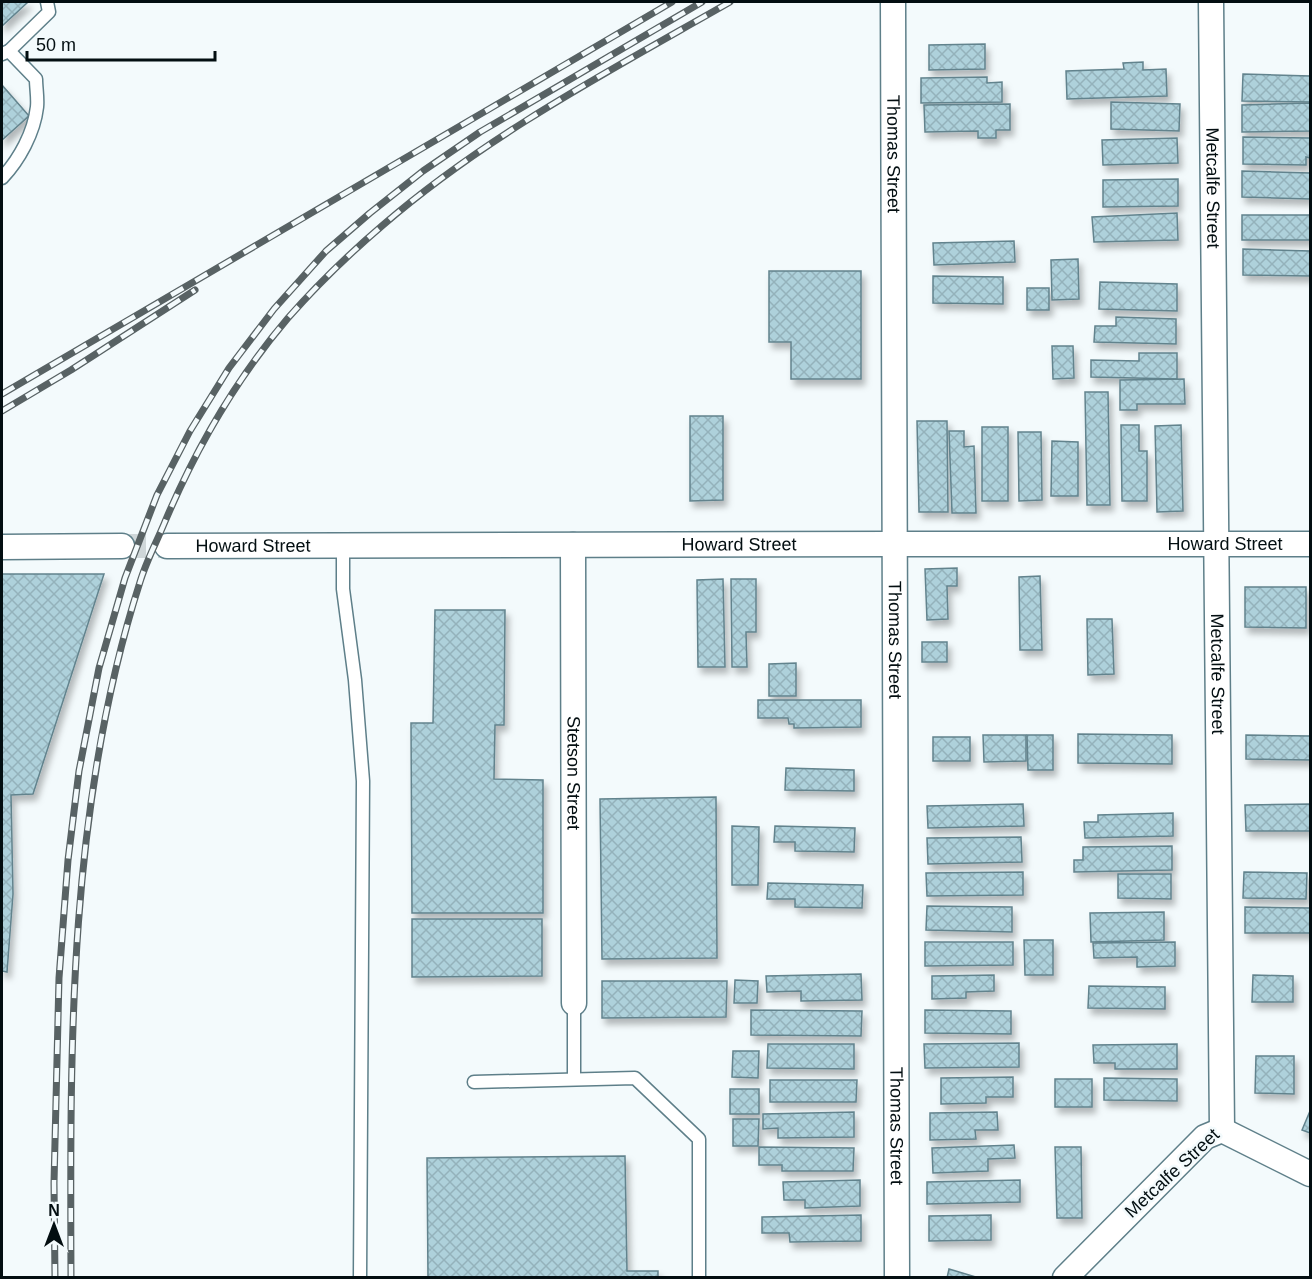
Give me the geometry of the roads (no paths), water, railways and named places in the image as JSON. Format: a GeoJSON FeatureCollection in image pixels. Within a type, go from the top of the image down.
{"type":"FeatureCollection","features":[{"type":"Feature","properties":{"kind":"street","name":"Thomas Street"},"geometry":{"type":"LineString","coordinates":[[893,2],[897,1278]]}},
{"type":"Feature","properties":{"kind":"street","name":"Metcalfe Street"},"geometry":{"type":"LineString","coordinates":[[1065,1278],[1205,1137],[1222,1130],[1211,2]]}},
{"type":"Feature","properties":{"kind":"street","name":"Howard Street"},"geometry":{"type":"LineString","coordinates":[[167,546],[1311,544]]}},
{"type":"Feature","properties":{"kind":"street","name":"Stetson Street"},"geometry":{"type":"LineString","coordinates":[[573,545],[574,1003]]}},
{"type":"Feature","properties":{"kind":"street"},"geometry":{"type":"LineString","coordinates":[[2,547],[122,546]]}},
{"type":"Feature","properties":{"kind":"street"},"geometry":{"type":"LineString","coordinates":[[1222,1130],[1311,1174]]}},
{"type":"Feature","properties":{"kind":"lane"},"geometry":{"type":"LineString","coordinates":[[2,178],[22,151],[32,130],[37,107],[36,79],[5,53],[49,12],[47,2]]}},
{"type":"Feature","properties":{"kind":"lane"},"geometry":{"type":"LineString","coordinates":[[343,546],[343,589],[355,680],[363,781],[360,1278]]}},
{"type":"Feature","properties":{"kind":"lane"},"geometry":{"type":"LineString","coordinates":[[574,1003],[574,1079]]}},
{"type":"Feature","properties":{"kind":"lane"},"geometry":{"type":"LineString","coordinates":[[474,1082],[635,1078],[699,1139],[699,1278]]}},
{"type":"Feature","properties":{"kind":"tunnel"},"geometry":{"type":"LineString","coordinates":[[122,546],[167,546]]}},
{"type":"Feature","properties":{"kind":"railway"},"geometry":{"type":"LineString","coordinates":[[2,394],[672,2]]}},
{"type":"Feature","properties":{"kind":"railway"},"geometry":{"type":"LineString","coordinates":[[55,1278],[54,1183],[59,978],[68,860],[79,771],[99,668],[125,578],[157,495],[190,431],[229,368],[274,309],[326,251],[423,171],[480,132],[702,2]]}},
{"type":"Feature","properties":{"kind":"railway"},"geometry":{"type":"LineString","coordinates":[[71,1278],[73,1014],[86,839],[99,752],[116,667],[145,567],[189,469],[234,390],[269,341],[322,282],[383,225],[423,192],[507,133],[595,79],[730,2]]}},
{"type":"Feature","properties":{"kind":"railway"},"geometry":{"type":"LineString","coordinates":[[2,411],[71,370],[195,290]]}}]}
